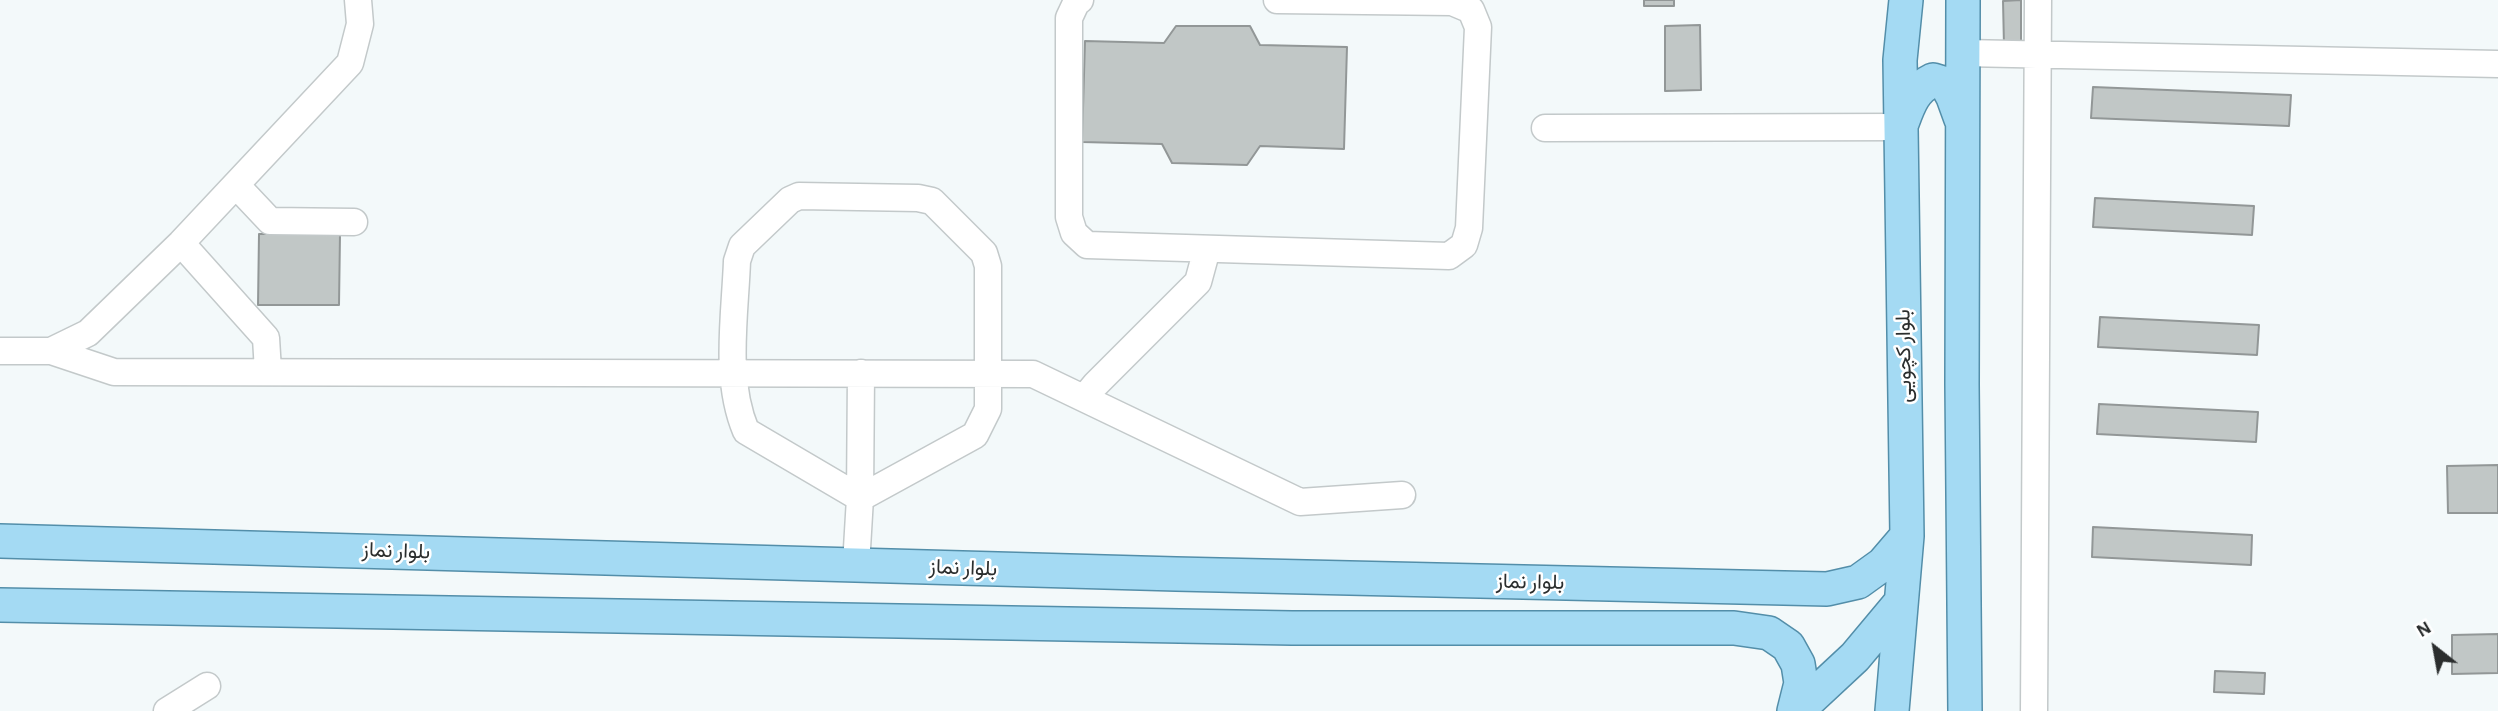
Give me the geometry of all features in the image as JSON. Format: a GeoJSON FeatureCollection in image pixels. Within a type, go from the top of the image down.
{"type":"FeatureCollection","features":[{"type":"Feature","properties":{"kind":"main road","name":"بلوار کچویی"},"geometry":{"type":"LineString","coordinates":[[1892,711],[1907,536],[1900,60],[1906,0]]}},
{"type":"Feature","properties":{"kind":"main road"},"geometry":{"type":"LineString","coordinates":[[1963,0],[1965,711]]}},
{"type":"Feature","properties":{"kind":"main road"},"geometry":{"type":"LineString","coordinates":[[1901,127],[1910,102],[1920,86],[1933,80],[1946,85],[1962,121]]}},
{"type":"Feature","properties":{"kind":"main road","name":"بلوار نماز"},"geometry":{"type":"LineString","coordinates":[[0,541],[1237,576],[1827,589],[1858,582],[1883,564],[1907,536]]}},
{"type":"Feature","properties":{"kind":"main road"},"geometry":{"type":"LineString","coordinates":[[1175,574],[1195,589],[1199,600],[1193,615],[1183,626]]}},
{"type":"Feature","properties":{"kind":"main road"},"geometry":{"type":"LineString","coordinates":[[1236,627],[1224,616],[1220,601],[1225,586],[1237,576]]}},
{"type":"Feature","properties":{"kind":"main road"},"geometry":{"type":"LineString","coordinates":[[1796,711],[1855,657],[1902,602]]}},
{"type":"Feature","properties":{"kind":"main road"},"geometry":{"type":"LineString","coordinates":[[0,605],[1236,627],[1734,628],[1769,633],[1788,646],[1798,664],[1801,683],[1796,711]]}},
{"type":"Feature","properties":{"kind":"street"},"geometry":{"type":"LineString","coordinates":[[51,351],[88,333],[181,243],[350,63],[360,24],[358,0]]}},
{"type":"Feature","properties":{"kind":"street"},"geometry":{"type":"LineString","coordinates":[[1080,0],[1069,18],[1069,216],[1074,233],[1087,245],[1449,256],[1464,245],[1469,228],[1478,27],[1471,10],[1452,2],[1278,0]]}},
{"type":"Feature","properties":{"kind":"street"},"geometry":{"type":"LineString","coordinates":[[2034,711],[2038,0]]}},
{"type":"Feature","properties":{"kind":"street"},"geometry":{"type":"LineString","coordinates":[[1964,53],[2498,64]]}},
{"type":"Feature","properties":{"kind":"street"},"geometry":{"type":"LineString","coordinates":[[1545,128],[1901,127]]}},
{"type":"Feature","properties":{"kind":"street"},"geometry":{"type":"LineString","coordinates":[[236,185],[270,221],[354,222]]}},
{"type":"Feature","properties":{"kind":"street"},"geometry":{"type":"LineString","coordinates":[[799,196],[918,198],[932,201],[984,253],[988,265],[988,409],[975,435],[860,498],[746,431],[738,412],[733,373],[737,261],[742,246],[790,200],[799,196]]}},
{"type":"Feature","properties":{"kind":"street"},"geometry":{"type":"LineString","coordinates":[[181,243],[266,338],[268,371]]}},
{"type":"Feature","properties":{"kind":"street"},"geometry":{"type":"LineString","coordinates":[[1085,397],[1198,282],[1207,249]]}},
{"type":"Feature","properties":{"kind":"street"},"geometry":{"type":"LineString","coordinates":[[0,351],[51,351],[114,372],[1033,374],[1300,502],[1402,495]]}},
{"type":"Feature","properties":{"kind":"street"},"geometry":{"type":"LineString","coordinates":[[856,565],[860,498],[861,373]]}},
{"type":"Feature","properties":{"kind":"street"},"geometry":{"type":"LineString","coordinates":[[167,711],[207,686]]}},
{"type":"Feature","properties":{"kind":"building"},"geometry":{"type":"Polygon","coordinates":[[[1644,0],[1674,0],[1674,6],[1644,6],[1644,0]]]}},
{"type":"Feature","properties":{"kind":"building"},"geometry":{"type":"Polygon","coordinates":[[[2021,0],[2021,46],[2004,46],[2003,1],[2021,0]]]}},
{"type":"Feature","properties":{"kind":"building"},"geometry":{"type":"Polygon","coordinates":[[[1700,25],[1701,90],[1665,91],[1665,26],[1700,25]]]}},
{"type":"Feature","properties":{"kind":"building"},"geometry":{"type":"Polygon","coordinates":[[[1176,26],[1250,26],[1260,45],[1347,47],[1344,149],[1260,146],[1247,165],[1172,163],[1162,144],[1082,142],[1085,41],[1164,43],[1176,26]]]}},
{"type":"Feature","properties":{"kind":"building"},"geometry":{"type":"Polygon","coordinates":[[[2093,87],[2291,95],[2289,126],[2091,118],[2093,87]]]}},
{"type":"Feature","properties":{"kind":"building"},"geometry":{"type":"Polygon","coordinates":[[[2095,198],[2254,206],[2252,235],[2093,227],[2095,198]]]}},
{"type":"Feature","properties":{"kind":"building"},"geometry":{"type":"Polygon","coordinates":[[[259,234],[340,234],[339,305],[258,305],[259,234]]]}},
{"type":"Feature","properties":{"kind":"building"},"geometry":{"type":"Polygon","coordinates":[[[2100,317],[2259,325],[2257,355],[2098,347],[2100,317]]]}},
{"type":"Feature","properties":{"kind":"building"},"geometry":{"type":"Polygon","coordinates":[[[2099,404],[2258,412],[2256,442],[2097,434],[2099,404]]]}},
{"type":"Feature","properties":{"kind":"building"},"geometry":{"type":"Polygon","coordinates":[[[2498,465],[2498,513],[2448,513],[2447,466],[2498,465]]]}},
{"type":"Feature","properties":{"kind":"building"},"geometry":{"type":"Polygon","coordinates":[[[2093,527],[2252,535],[2251,565],[2092,557],[2093,527]]]}},
{"type":"Feature","properties":{"kind":"building"},"geometry":{"type":"Polygon","coordinates":[[[2498,634],[2498,673],[2452,674],[2452,635],[2498,634]]]}},
{"type":"Feature","properties":{"kind":"building"},"geometry":{"type":"Polygon","coordinates":[[[2215,671],[2265,673],[2264,694],[2214,692],[2215,671]]]}}]}
